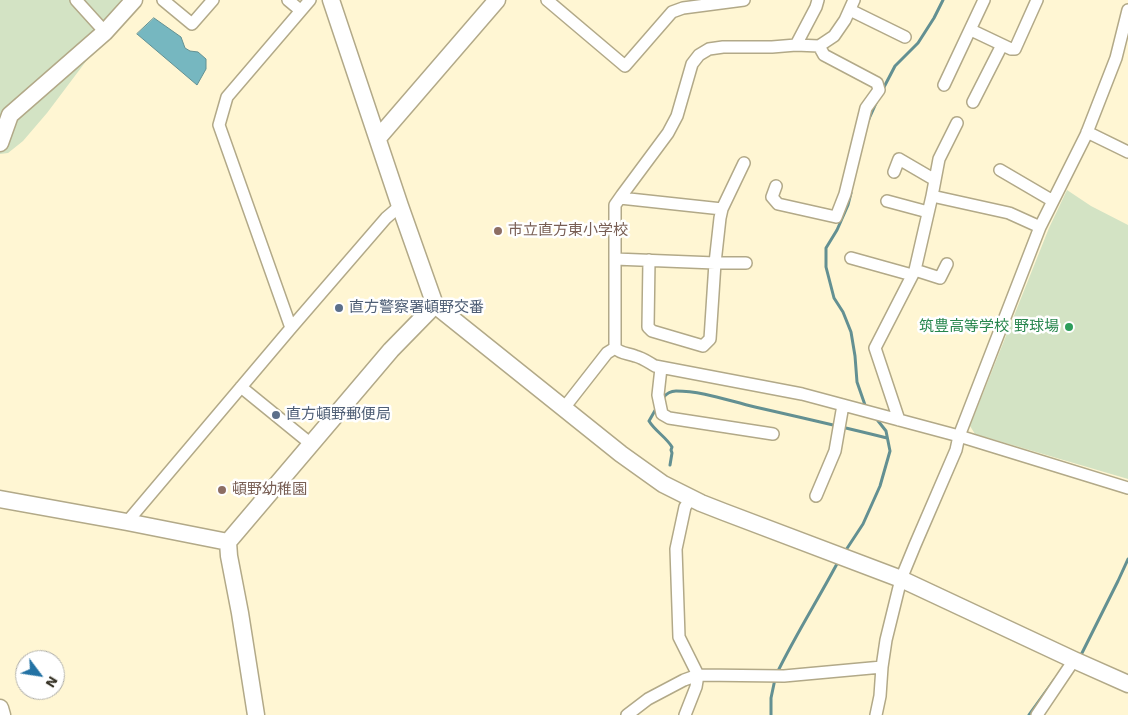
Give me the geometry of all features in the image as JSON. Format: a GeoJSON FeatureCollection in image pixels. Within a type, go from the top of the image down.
{"type":"FeatureCollection","features":[{"type":"Feature","properties":{"kind":"street"},"geometry":{"type":"LineString","coordinates":[[76,0],[105,32]]}},
{"type":"Feature","properties":{"kind":"street"},"geometry":{"type":"LineString","coordinates":[[0,143],[5,114],[105,32],[134,0]]}},
{"type":"Feature","properties":{"kind":"street"},"geometry":{"type":"LineString","coordinates":[[163,0],[192,24],[213,0]]}},
{"type":"Feature","properties":{"kind":"street"},"geometry":{"type":"LineString","coordinates":[[288,0],[300,10]]}},
{"type":"Feature","properties":{"kind":"street"},"geometry":{"type":"LineString","coordinates":[[291,328],[219,126],[227,97],[310,0]]}},
{"type":"Feature","properties":{"kind":"street"},"geometry":{"type":"LineString","coordinates":[[331,0],[435,305],[621,454],[664,484],[690,498],[724,512],[901,579],[1128,684]]}},
{"type":"Feature","properties":{"kind":"street"},"geometry":{"type":"LineString","coordinates":[[378,138],[497,0]]}},
{"type":"Feature","properties":{"kind":"street"},"geometry":{"type":"LineString","coordinates":[[547,0],[625,66],[672,12],[683,8],[744,0]]}},
{"type":"Feature","properties":{"kind":"street"},"geometry":{"type":"LineString","coordinates":[[796,45],[818,0]]}},
{"type":"Feature","properties":{"kind":"street"},"geometry":{"type":"LineString","coordinates":[[944,85],[984,0]]}},
{"type":"Feature","properties":{"kind":"street"},"geometry":{"type":"LineString","coordinates":[[971,30],[1011,49],[1015,49],[1037,0]]}},
{"type":"Feature","properties":{"kind":"street"},"geometry":{"type":"LineString","coordinates":[[905,37],[852,5],[834,36],[819,46],[723,47],[710,49],[699,54],[692,64],[677,116],[668,133],[615,205],[615,348],[620,353],[644,359],[661,368],[802,394],[959,436],[1128,488]]}},
{"type":"Feature","properties":{"kind":"street"},"geometry":{"type":"LineString","coordinates":[[876,715],[886,640],[901,579],[956,450],[959,436],[1040,227],[1088,132],[1116,58],[1128,10]]}},
{"type":"Feature","properties":{"kind":"street"},"geometry":{"type":"LineString","coordinates":[[974,102],[1002,45]]}},
{"type":"Feature","properties":{"kind":"street"},"geometry":{"type":"LineString","coordinates":[[776,186],[772,197],[778,204],[836,217],[844,194],[866,108],[880,90],[877,83],[824,55],[819,46]]}},
{"type":"Feature","properties":{"kind":"street"},"geometry":{"type":"LineString","coordinates":[[899,420],[875,348],[914,273],[939,159],[957,123]]}},
{"type":"Feature","properties":{"kind":"street"},"geometry":{"type":"LineString","coordinates":[[1088,132],[1128,152]]}},
{"type":"Feature","properties":{"kind":"street"},"geometry":{"type":"LineString","coordinates":[[894,172],[899,160],[935,180]]}},
{"type":"Feature","properties":{"kind":"street"},"geometry":{"type":"LineString","coordinates":[[649,260],[648,327],[652,331],[703,346],[710,339],[715,263],[722,209],[744,163]]}},
{"type":"Feature","properties":{"kind":"street"},"geometry":{"type":"LineString","coordinates":[[1000,170],[1054,200]]}},
{"type":"Feature","properties":{"kind":"street"},"geometry":{"type":"LineString","coordinates":[[932,196],[1009,213],[1040,227]]}},
{"type":"Feature","properties":{"kind":"street"},"geometry":{"type":"LineString","coordinates":[[620,198],[722,209]]}},
{"type":"Feature","properties":{"kind":"street"},"geometry":{"type":"LineString","coordinates":[[887,201],[928,212]]}},
{"type":"Feature","properties":{"kind":"street"},"geometry":{"type":"LineString","coordinates":[[127,522],[386,218],[400,206]]}},
{"type":"Feature","properties":{"kind":"street"},"geometry":{"type":"LineString","coordinates":[[851,258],[940,278],[946,264]]}},
{"type":"Feature","properties":{"kind":"street"},"geometry":{"type":"LineString","coordinates":[[615,259],[746,263]]}},
{"type":"Feature","properties":{"kind":"street"},"geometry":{"type":"LineString","coordinates":[[256,715],[228,542],[392,350],[435,305]]}},
{"type":"Feature","properties":{"kind":"street"},"geometry":{"type":"LineString","coordinates":[[564,408],[608,353],[615,348]]}},
{"type":"Feature","properties":{"kind":"street"},"geometry":{"type":"LineString","coordinates":[[661,368],[658,395],[662,414],[669,418],[773,434]]}},
{"type":"Feature","properties":{"kind":"street"},"geometry":{"type":"LineString","coordinates":[[241,387],[311,444]]}},
{"type":"Feature","properties":{"kind":"street"},"geometry":{"type":"LineString","coordinates":[[816,496],[835,451],[843,405]]}},
{"type":"Feature","properties":{"kind":"street"},"geometry":{"type":"LineString","coordinates":[[685,715],[696,687],[698,675],[680,637],[676,549],[685,507],[690,498]]}},
{"type":"Feature","properties":{"kind":"street"},"geometry":{"type":"LineString","coordinates":[[0,499],[228,542]]}},
{"type":"Feature","properties":{"kind":"street"},"geometry":{"type":"LineString","coordinates":[[1037,715],[1074,660]]}},
{"type":"Feature","properties":{"kind":"street"},"geometry":{"type":"LineString","coordinates":[[627,715],[648,699],[684,680],[698,675],[784,676],[882,667]]}},
{"type":"Feature","properties":{"kind":"street"},"geometry":{"type":"LineString","coordinates":[[0,708],[2,715]]}},
{"type":"Feature","properties":{"kind":"green space"},"geometry":{"type":"Polygon","coordinates":[[[0,0],[129,0],[108,32],[47,113],[23,141],[8,153],[0,154],[0,0]]]}},
{"type":"Feature","properties":{"kind":"green space","name":"筑豊高等学校 野球場"},"geometry":{"type":"Polygon","coordinates":[[[1067,190],[1091,206],[1128,225],[1128,479],[975,434],[970,426],[1049,228],[1067,190]]]}},
{"type":"Feature","properties":{"kind":"water"},"geometry":{"type":"Polygon","coordinates":[[[154,18],[181,37],[185,48],[198,52],[206,59],[206,69],[197,85],[137,34],[154,18]]]}},
{"type":"Feature","properties":{"kind":"waterway"},"geometry":{"type":"LineString","coordinates":[[883,89],[895,66],[918,43],[943,0]]}},
{"type":"Feature","properties":{"kind":"waterway"},"geometry":{"type":"LineString","coordinates":[[868,121],[877,101]]}},
{"type":"Feature","properties":{"kind":"waterway"},"geometry":{"type":"LineString","coordinates":[[851,193],[837,230],[826,248],[826,267],[834,298],[843,312],[851,332],[857,382],[867,408]]}},
{"type":"Feature","properties":{"kind":"waterway"},"geometry":{"type":"LineString","coordinates":[[663,398],[668,393],[674,391],[686,391],[887,438]]}},
{"type":"Feature","properties":{"kind":"waterway"},"geometry":{"type":"LineString","coordinates":[[657,407],[649,421],[672,447],[670,465]]}},
{"type":"Feature","properties":{"kind":"waterway"},"geometry":{"type":"LineString","coordinates":[[844,553],[863,524],[880,486],[890,451],[886,431],[875,417]]}},
{"type":"Feature","properties":{"kind":"waterway"},"geometry":{"type":"LineString","coordinates":[[1078,655],[1081,655],[1128,559]]}},
{"type":"Feature","properties":{"kind":"waterway"},"geometry":{"type":"LineString","coordinates":[[777,673],[839,560]]}},
{"type":"Feature","properties":{"kind":"waterway"},"geometry":{"type":"LineString","coordinates":[[771,715],[771,698],[775,679]]}},
{"type":"Feature","properties":{"kind":"waterway"},"geometry":{"type":"LineString","coordinates":[[1029,715],[1055,679]]}},
{"type":"Feature","properties":{"kind":"place","name":"市立直方東小学校"},"geometry":{"type":"Point","coordinates":[498,231]}},
{"type":"Feature","properties":{"kind":"place","name":"直方警察署頓野交番"},"geometry":{"type":"Point","coordinates":[339,308]}},
{"type":"Feature","properties":{"kind":"place","name":"筑豊高等学校 野球場"},"geometry":{"type":"Point","coordinates":[1069,327]}},
{"type":"Feature","properties":{"kind":"place","name":"直方頓野郵便局"},"geometry":{"type":"Point","coordinates":[276,415]}},
{"type":"Feature","properties":{"kind":"place","name":"頓野幼稚園"},"geometry":{"type":"Point","coordinates":[222,490]}}]}
